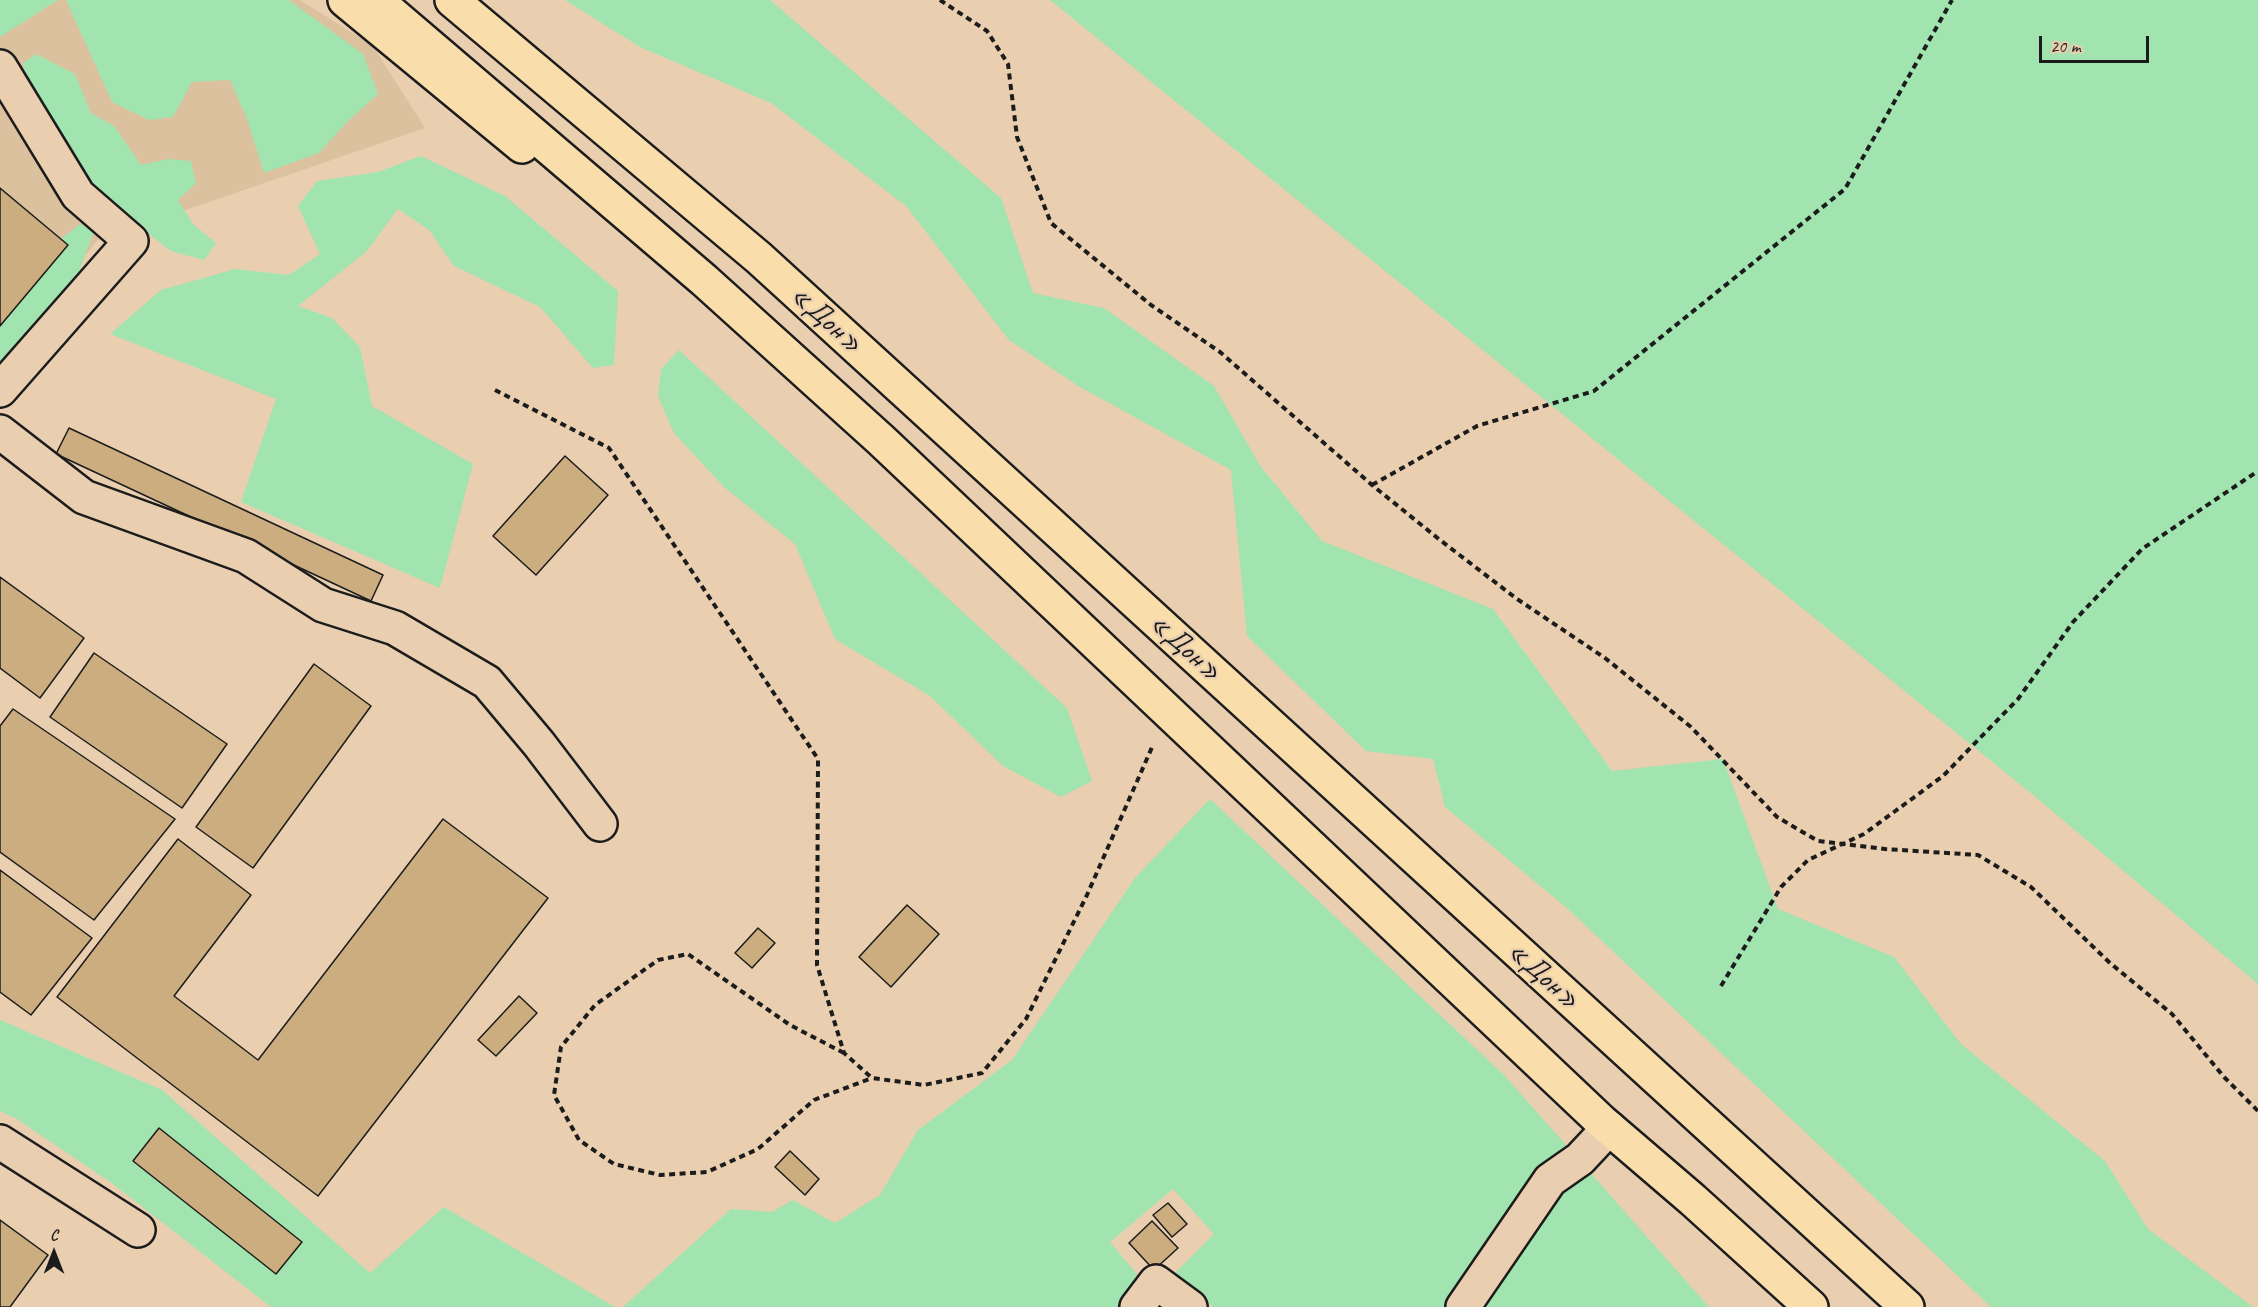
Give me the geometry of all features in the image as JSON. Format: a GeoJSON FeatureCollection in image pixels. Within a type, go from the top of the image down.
{"type":"FeatureCollection","features":[{"type":"Feature","properties":{"kind":"main road"},"geometry":{"type":"LineString","coordinates":[[345,0],[644,246],[704,280]]}},
{"type":"Feature","properties":{"kind":"main road","name":"«Дон»"},"geometry":{"type":"LineString","coordinates":[[376,0],[704,280],[881,440],[1609,1128],[1693,1200],[1811,1307]]}},
{"type":"Feature","properties":{"kind":"main road","name":"«Дон»"},"geometry":{"type":"LineString","coordinates":[[452,0],[759,258],[1907,1307]]}},
{"type":"Feature","properties":{"kind":"street"},"geometry":{"type":"LineString","coordinates":[[0,67],[78,195],[131,242],[0,390]]}},
{"type":"Feature","properties":{"kind":"street"},"geometry":{"type":"LineString","coordinates":[[0,432],[84,497],[246,556],[323,605],[395,628],[487,682],[539,744],[600,824]]}},
{"type":"Feature","properties":{"kind":"street"},"geometry":{"type":"LineString","coordinates":[[1462,1307],[1550,1180],[1580,1159],[1609,1128]]}},
{"type":"Feature","properties":{"kind":"street"},"geometry":{"type":"LineString","coordinates":[[0,1142],[138,1230]]}},
{"type":"Feature","properties":{"kind":"street"},"geometry":{"type":"LineString","coordinates":[[1137,1307],[1156,1282],[1190,1307]]}},
{"type":"Feature","properties":{"kind":"path"},"geometry":{"type":"LineString","coordinates":[[940,0],[987,31],[1008,64],[1017,137],[1051,223],[1152,305],[1220,352],[1372,485],[1517,599],[1605,658],[1691,727],[1777,817],[1818,841],[1885,849],[1978,855],[2031,887],[2110,963],[2172,1014],[2224,1077],[2258,1111]]}},
{"type":"Feature","properties":{"kind":"path"},"geometry":{"type":"LineString","coordinates":[[1372,485],[1477,426],[1594,391],[1845,189],[1952,0]]}},
{"type":"Feature","properties":{"kind":"path"},"geometry":{"type":"LineString","coordinates":[[495,390],[609,448],[818,759],[817,965],[844,1053]]}},
{"type":"Feature","properties":{"kind":"path"},"geometry":{"type":"LineString","coordinates":[[1721,986],[1781,887],[1808,860],[1864,834],[1943,776],[2018,699],[2073,622],[2142,549],[2258,471]]}},
{"type":"Feature","properties":{"kind":"path"},"geometry":{"type":"LineString","coordinates":[[872,1078],[844,1053],[790,1025],[688,954],[658,960],[595,1005],[561,1047],[555,1095],[579,1140],[614,1164],[660,1175],[707,1172],[758,1149],[814,1100],[872,1078],[924,1084],[982,1073],[1026,1019],[1087,895],[1168,711]]}},
{"type":"Feature","properties":{"kind":"shaded area"},"geometry":{"type":"Polygon","coordinates":[[[0,0],[300,0],[373,46],[425,128],[98,240],[0,358],[0,0]]]}},
{"type":"Feature","properties":{"kind":"green space"},"geometry":{"type":"Polygon","coordinates":[[[0,0],[58,0],[0,37],[0,0]]]}},
{"type":"Feature","properties":{"kind":"green space"},"geometry":{"type":"Polygon","coordinates":[[[66,0],[289,0],[363,54],[378,94],[348,121],[319,153],[264,173],[247,119],[230,80],[192,82],[173,117],[149,120],[112,102],[66,0]]]}},
{"type":"Feature","properties":{"kind":"green space"},"geometry":{"type":"Polygon","coordinates":[[[565,0],[770,0],[1001,198],[1033,293],[1104,308],[1214,386],[1261,467],[1322,541],[1493,609],[1612,771],[1723,759],[1778,909],[1894,957],[1961,1044],[2105,1161],[2148,1229],[2253,1307],[1991,1307],[1568,909],[1445,807],[1433,759],[1366,751],[1247,636],[1231,470],[1080,387],[1009,340],[906,206],[771,103],[640,47],[565,0]]]}},
{"type":"Feature","properties":{"kind":"green space"},"geometry":{"type":"Polygon","coordinates":[[[1050,0],[2258,0],[2258,984],[2032,794],[1050,0]]]}},
{"type":"Feature","properties":{"kind":"green space"},"geometry":{"type":"Polygon","coordinates":[[[36,54],[75,74],[91,113],[114,126],[141,165],[168,159],[191,161],[196,183],[178,200],[194,225],[216,243],[204,260],[171,251],[88,187],[27,83],[23,63],[36,54]]]}},
{"type":"Feature","properties":{"kind":"green space"},"geometry":{"type":"Polygon","coordinates":[[[421,156],[505,196],[618,291],[614,365],[593,368],[540,307],[454,266],[429,230],[398,209],[367,251],[298,306],[332,318],[360,347],[372,406],[473,464],[440,588],[241,502],[276,399],[110,334],[161,290],[235,269],[289,275],[320,254],[298,206],[317,181],[378,172],[421,156]]]}},
{"type":"Feature","properties":{"kind":"green space"},"geometry":{"type":"Polygon","coordinates":[[[80,224],[94,231],[79,272],[0,367],[0,314],[33,261],[80,224]]]}},
{"type":"Feature","properties":{"kind":"green space"},"geometry":{"type":"Polygon","coordinates":[[[679,350],[1067,708],[1092,781],[1061,797],[1003,766],[930,696],[835,639],[795,544],[724,487],[674,433],[658,396],[661,369],[679,350]]]}},
{"type":"Feature","properties":{"kind":"green space"},"geometry":{"type":"Polygon","coordinates":[[[1210,799],[1505,1076],[1709,1307],[1214,1307],[1172,1276],[1214,1234],[1173,1189],[1110,1242],[1141,1279],[1120,1307],[623,1307],[731,1209],[772,1212],[793,1200],[835,1223],[880,1195],[918,1130],[1012,1060],[1135,878],[1210,799]]]}},
{"type":"Feature","properties":{"kind":"green space"},"geometry":{"type":"Polygon","coordinates":[[[0,1020],[162,1090],[370,1273],[444,1207],[615,1307],[271,1307],[113,1184],[17,1119],[0,1111],[0,1020]]]}},
{"type":"Feature","properties":{"kind":"building"},"geometry":{"type":"Polygon","coordinates":[[[0,188],[68,245],[0,326],[0,188]]]}},
{"type":"Feature","properties":{"kind":"building"},"geometry":{"type":"Polygon","coordinates":[[[69,428],[383,575],[371,601],[56,454],[69,428]]]}},
{"type":"Feature","properties":{"kind":"building"},"geometry":{"type":"Polygon","coordinates":[[[565,456],[608,495],[536,575],[493,536],[565,456]]]}},
{"type":"Feature","properties":{"kind":"building"},"geometry":{"type":"Polygon","coordinates":[[[0,577],[84,638],[40,698],[0,668],[0,577]]]}},
{"type":"Feature","properties":{"kind":"building"},"geometry":{"type":"Polygon","coordinates":[[[94,653],[227,744],[182,808],[50,717],[94,653]]]}},
{"type":"Feature","properties":{"kind":"building"},"geometry":{"type":"Polygon","coordinates":[[[314,664],[371,706],[253,868],[196,827],[314,664]]]}},
{"type":"Feature","properties":{"kind":"building"},"geometry":{"type":"Polygon","coordinates":[[[13,709],[175,819],[94,920],[0,852],[0,726],[13,709]]]}},
{"type":"Feature","properties":{"kind":"building"},"geometry":{"type":"Polygon","coordinates":[[[443,819],[548,898],[318,1196],[57,997],[178,839],[251,895],[174,996],[258,1060],[443,819]]]}},
{"type":"Feature","properties":{"kind":"building"},"geometry":{"type":"Polygon","coordinates":[[[0,870],[92,938],[31,1015],[0,992],[0,870]]]}},
{"type":"Feature","properties":{"kind":"building"},"geometry":{"type":"Polygon","coordinates":[[[907,905],[939,934],[891,987],[859,957],[907,905]]]}},
{"type":"Feature","properties":{"kind":"building"},"geometry":{"type":"Polygon","coordinates":[[[758,928],[775,943],[752,968],[735,953],[758,928]]]}},
{"type":"Feature","properties":{"kind":"building"},"geometry":{"type":"Polygon","coordinates":[[[519,996],[537,1013],[496,1056],[478,1040],[519,996]]]}},
{"type":"Feature","properties":{"kind":"building"},"geometry":{"type":"Polygon","coordinates":[[[159,1128],[302,1242],[276,1274],[133,1161],[159,1128]]]}},
{"type":"Feature","properties":{"kind":"building"},"geometry":{"type":"Polygon","coordinates":[[[790,1151],[819,1179],[805,1195],[775,1167],[790,1151]]]}},
{"type":"Feature","properties":{"kind":"building"},"geometry":{"type":"Polygon","coordinates":[[[1168,1203],[1187,1224],[1172,1237],[1153,1215],[1168,1203]]]}},
{"type":"Feature","properties":{"kind":"building"},"geometry":{"type":"Polygon","coordinates":[[[0,1220],[48,1255],[10,1307],[0,1307],[0,1220]]]}},
{"type":"Feature","properties":{"kind":"building"},"geometry":{"type":"Polygon","coordinates":[[[1152,1221],[1178,1248],[1154,1270],[1129,1243],[1152,1221]]]}}]}
